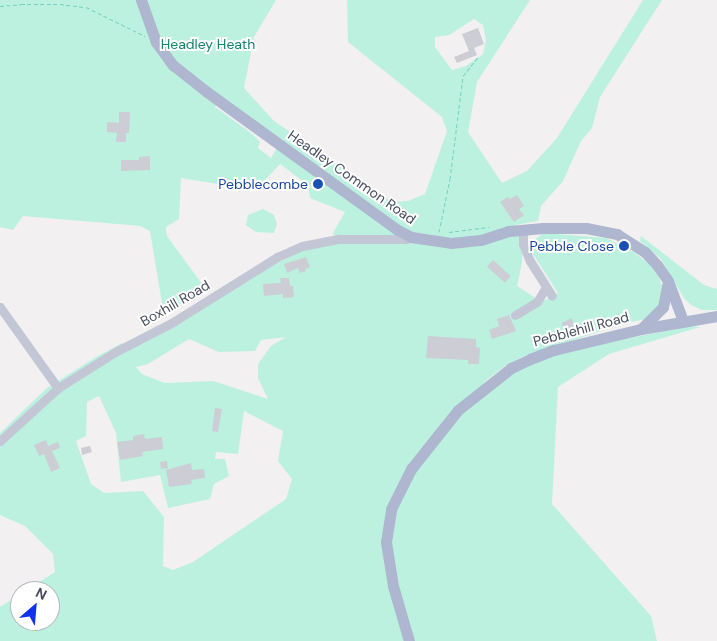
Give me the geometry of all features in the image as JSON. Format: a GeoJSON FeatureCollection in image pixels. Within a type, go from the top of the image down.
{"type":"FeatureCollection","features":[{"type":"Feature","properties":{"kind":"main road","name":"Headley Common Road"},"geometry":{"type":"LineString","coordinates":[[141,0],[156,42],[173,65],[388,224],[411,237],[436,242],[468,242],[523,229],[586,228],[617,234],[645,252],[668,281],[683,321]]}},
{"type":"Feature","properties":{"kind":"main road"},"geometry":{"type":"LineString","coordinates":[[642,329],[663,307],[668,281]]}},
{"type":"Feature","properties":{"kind":"main road","name":"Pebblehill Road"},"geometry":{"type":"LineString","coordinates":[[409,641],[393,586],[386,542],[391,509],[411,469],[458,410],[511,368],[554,350],[642,329],[717,316]]}},
{"type":"Feature","properties":{"kind":"street"},"geometry":{"type":"LineString","coordinates":[[386,239],[388,224]]}},
{"type":"Feature","properties":{"kind":"street"},"geometry":{"type":"LineString","coordinates":[[523,229],[523,244],[530,261],[552,296]]}},
{"type":"Feature","properties":{"kind":"street","name":"Boxhill Road"},"geometry":{"type":"LineString","coordinates":[[0,441],[58,388],[115,352],[173,322],[277,256],[302,246],[340,239],[411,237]]}},
{"type":"Feature","properties":{"kind":"street"},"geometry":{"type":"LineString","coordinates":[[515,315],[537,302],[546,287]]}},
{"type":"Feature","properties":{"kind":"street"},"geometry":{"type":"LineString","coordinates":[[0,308],[58,388]]}},
{"type":"Feature","properties":{"kind":"path"},"geometry":{"type":"LineString","coordinates":[[0,6],[60,4],[86,8],[156,42]]}},
{"type":"Feature","properties":{"kind":"path"},"geometry":{"type":"LineString","coordinates":[[478,58],[463,76],[450,179],[438,232],[486,226],[494,228]]}},
{"type":"Feature","properties":{"kind":"green space","name":"Headley Heath"},"geometry":{"type":"Polygon","coordinates":[[[0,0],[276,0],[254,37],[244,88],[274,121],[392,202],[408,201],[425,194],[447,131],[442,117],[348,42],[347,0],[530,0],[477,82],[468,132],[502,183],[527,171],[557,138],[643,0],[662,0],[600,97],[592,128],[581,141],[563,181],[541,206],[538,221],[515,225],[523,239],[522,263],[517,286],[537,299],[545,300],[558,293],[533,254],[534,240],[544,233],[606,238],[632,251],[648,263],[658,276],[663,288],[661,301],[655,311],[646,319],[626,323],[522,357],[505,366],[484,382],[491,388],[514,370],[556,353],[690,326],[700,327],[609,354],[558,387],[552,504],[651,616],[657,641],[0,641],[0,607],[10,600],[10,631],[60,631],[60,581],[41,581],[55,572],[53,554],[25,526],[0,515],[0,433],[47,388],[96,357],[122,343],[126,349],[255,274],[305,249],[338,243],[333,233],[345,212],[310,198],[308,185],[280,164],[266,179],[254,187],[236,187],[181,178],[179,219],[166,227],[167,236],[205,288],[164,315],[150,231],[140,226],[23,216],[13,230],[0,227],[0,0]],[[474,19],[449,35],[435,37],[435,47],[452,70],[466,66],[483,54],[486,40],[483,25],[474,19]],[[221,97],[215,107],[251,133],[260,142],[258,148],[271,158],[281,141],[221,97]],[[286,337],[261,340],[255,351],[219,352],[189,339],[148,364],[136,367],[142,374],[165,383],[213,381],[268,399],[258,378],[258,364],[271,346],[286,337]],[[99,396],[87,402],[86,436],[76,441],[91,484],[104,493],[143,491],[164,517],[163,566],[173,570],[193,562],[286,499],[292,479],[278,461],[283,431],[244,411],[238,454],[216,452],[215,459],[225,459],[229,476],[214,484],[210,499],[168,508],[160,475],[121,482],[116,433],[99,396]]]}},
{"type":"Feature","properties":{"kind":"green space"},"geometry":{"type":"Polygon","coordinates":[[[263,209],[274,215],[277,224],[274,233],[256,232],[246,225],[248,215],[263,209]]]}},
{"type":"Feature","properties":{"kind":"green space"},"geometry":{"type":"Polygon","coordinates":[[[641,236],[704,285],[717,289],[717,310],[702,310],[691,305],[684,298],[661,259],[640,241],[641,236]]]}},
{"type":"Feature","properties":{"kind":"building"},"geometry":{"type":"Polygon","coordinates":[[[478,28],[484,44],[474,48],[477,55],[457,63],[454,57],[469,51],[462,34],[478,28]]]}},
{"type":"Feature","properties":{"kind":"building"},"geometry":{"type":"Polygon","coordinates":[[[119,112],[130,112],[129,133],[126,133],[126,142],[116,142],[117,133],[107,132],[107,122],[119,123],[119,112]]]}},
{"type":"Feature","properties":{"kind":"building"},"geometry":{"type":"Polygon","coordinates":[[[150,156],[150,170],[121,171],[121,160],[139,160],[139,157],[150,156]]]}},
{"type":"Feature","properties":{"kind":"building"},"geometry":{"type":"Polygon","coordinates":[[[517,195],[524,206],[519,209],[524,215],[514,222],[500,202],[508,197],[510,199],[517,195]]]}},
{"type":"Feature","properties":{"kind":"building"},"geometry":{"type":"Polygon","coordinates":[[[306,257],[310,267],[305,269],[306,271],[300,273],[298,268],[287,273],[284,264],[306,257]]]}},
{"type":"Feature","properties":{"kind":"building"},"geometry":{"type":"Polygon","coordinates":[[[493,260],[511,276],[505,283],[487,267],[493,260]]]}},
{"type":"Feature","properties":{"kind":"building"},"geometry":{"type":"Polygon","coordinates":[[[280,278],[289,278],[290,286],[293,286],[294,297],[283,298],[283,294],[264,296],[263,284],[281,283],[280,278]]]}},
{"type":"Feature","properties":{"kind":"building"},"geometry":{"type":"Polygon","coordinates":[[[509,315],[516,331],[492,339],[489,330],[499,326],[497,319],[509,315]]]}},
{"type":"Feature","properties":{"kind":"building"},"geometry":{"type":"Polygon","coordinates":[[[572,318],[574,329],[564,331],[562,323],[572,318]]]}},
{"type":"Feature","properties":{"kind":"building"},"geometry":{"type":"Polygon","coordinates":[[[428,336],[476,339],[476,347],[480,348],[479,364],[468,364],[468,360],[426,358],[428,336]]]}},
{"type":"Feature","properties":{"kind":"building"},"geometry":{"type":"Polygon","coordinates":[[[215,408],[222,409],[218,432],[212,431],[215,408]]]}},
{"type":"Feature","properties":{"kind":"building"},"geometry":{"type":"Polygon","coordinates":[[[144,434],[145,439],[162,437],[163,449],[142,452],[143,456],[120,460],[117,442],[133,440],[133,436],[144,434]]]}},
{"type":"Feature","properties":{"kind":"building"},"geometry":{"type":"Polygon","coordinates":[[[46,440],[48,446],[58,442],[60,448],[52,451],[60,468],[51,472],[44,454],[39,456],[34,445],[46,440]]]}},
{"type":"Feature","properties":{"kind":"building"},"geometry":{"type":"Polygon","coordinates":[[[90,446],[92,452],[82,455],[81,448],[90,446]]]}},
{"type":"Feature","properties":{"kind":"building"},"geometry":{"type":"Polygon","coordinates":[[[167,461],[168,468],[161,469],[160,462],[167,461]]]}},
{"type":"Feature","properties":{"kind":"building"},"geometry":{"type":"Polygon","coordinates":[[[191,463],[192,470],[204,469],[205,478],[191,480],[192,484],[169,487],[166,470],[191,463]]]}},
{"type":"Feature","properties":{"kind":"place","name":"Pebblecombe"},"geometry":{"type":"Point","coordinates":[318,184]}},
{"type":"Feature","properties":{"kind":"place","name":"Pebble Close"},"geometry":{"type":"Point","coordinates":[624,246]}}]}
